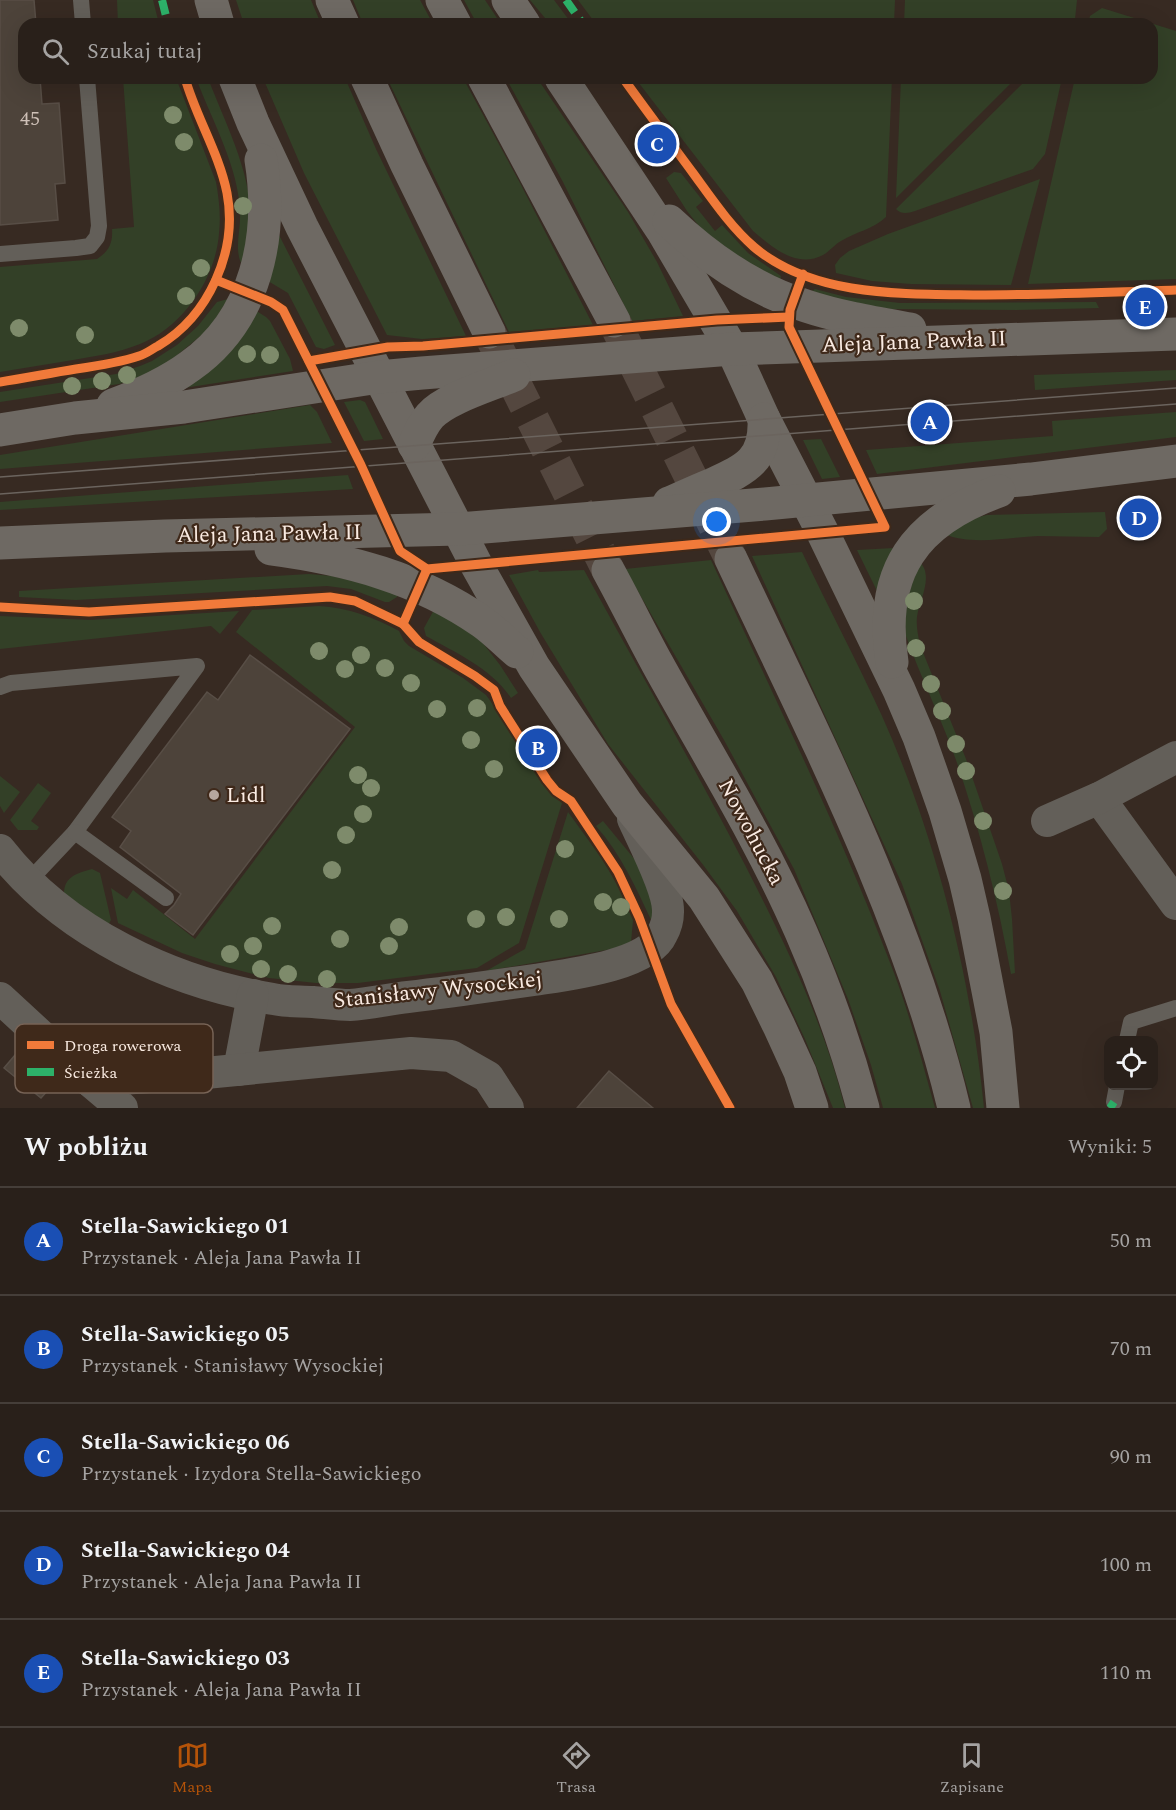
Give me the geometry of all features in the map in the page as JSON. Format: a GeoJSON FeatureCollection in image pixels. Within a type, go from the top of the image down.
{"type":"FeatureCollection","features":[{"type":"Feature","properties":{"kind":"main road"},"geometry":{"type":"LineString","coordinates":[[211,0],[216,18]]}},
{"type":"Feature","properties":{"kind":"main road"},"geometry":{"type":"LineString","coordinates":[[332,0],[340,18]]}},
{"type":"Feature","properties":{"kind":"main road"},"geometry":{"type":"LineString","coordinates":[[442,0],[452,18]]}},
{"type":"Feature","properties":{"kind":"main road"},"geometry":{"type":"LineString","coordinates":[[508,0],[520,18]]}},
{"type":"Feature","properties":{"kind":"main road"},"geometry":{"type":"LineString","coordinates":[[237,84],[253,123],[302,227],[476,564],[534,667],[627,804],[705,898],[757,981],[800,1072],[812,1108]]}},
{"type":"Feature","properties":{"kind":"main road"},"geometry":{"type":"LineString","coordinates":[[370,84],[489,332]]}},
{"type":"Feature","properties":{"kind":"main road"},"geometry":{"type":"LineString","coordinates":[[487,84],[614,321]]}},
{"type":"Feature","properties":{"kind":"main road"},"geometry":{"type":"LineString","coordinates":[[565,84],[691,275],[732,348],[764,419],[823,533],[920,737],[965,879],[996,1032],[1003,1108]]}},
{"type":"Feature","properties":{"kind":"main road"},"geometry":{"type":"LineString","coordinates":[[75,418],[148,390],[192,365],[219,339],[240,310],[249,293],[260,260],[265,219],[264,177],[253,123]]}},
{"type":"Feature","properties":{"kind":"main road"},"geometry":{"type":"LineString","coordinates":[[628,178],[660,213],[700,248],[739,275],[774,293],[805,306],[884,324],[983,340]]}},
{"type":"Feature","properties":{"kind":"main road","name":"Aleja Jana Pawła II"},"geometry":{"type":"LineString","coordinates":[[0,430],[75,418],[184,407],[379,377],[544,363],[732,348],[1176,334]]}},
{"type":"Feature","properties":{"kind":"main road","name":"Aleja Jana Pawła II"},"geometry":{"type":"LineString","coordinates":[[414,445],[419,432],[430,416],[444,405],[544,363]]}},
{"type":"Feature","properties":{"kind":"main road","name":"Aleja Jana Pawła II"},"geometry":{"type":"LineString","coordinates":[[646,513],[746,468],[760,449],[764,436],[764,419]]}},
{"type":"Feature","properties":{"kind":"main road","name":"Aleja Jana Pawła II"},"geometry":{"type":"LineString","coordinates":[[0,543],[165,536],[459,529],[805,501],[1031,479],[1176,461]]}},
{"type":"Feature","properties":{"kind":"main road"},"geometry":{"type":"LineString","coordinates":[[899,690],[892,661],[889,622],[895,581],[904,560],[925,532],[937,522],[992,493],[1031,479]]}},
{"type":"Feature","properties":{"kind":"main road"},"geometry":{"type":"LineString","coordinates":[[165,536],[298,553],[338,560],[394,576],[420,586],[484,623],[534,667]]}},
{"type":"Feature","properties":{"kind":"main road"},"geometry":{"type":"LineString","coordinates":[[731,559],[836,783],[887,901],[923,997],[954,1108]]}},
{"type":"Feature","properties":{"kind":"main road","name":"Nowohucka"},"geometry":{"type":"LineString","coordinates":[[608,570],[657,663],[740,809],[783,893],[813,959],[838,1026],[863,1108]]}},
{"type":"Feature","properties":{"kind":"street"},"geometry":{"type":"LineString","coordinates":[[1047,821],[1099,798],[1176,757]]}},
{"type":"Feature","properties":{"kind":"street"},"geometry":{"type":"LineString","coordinates":[[1099,798],[1176,904]]}},
{"type":"Feature","properties":{"kind":"street","name":"Stanisławy Wysockiej"},"geometry":{"type":"LineString","coordinates":[[0,850],[28,882],[52,904],[76,921],[140,958],[180,975],[253,996],[275,1000],[350,1005],[573,974],[616,964],[651,949],[659,941],[667,922],[667,900],[627,804]]}},
{"type":"Feature","properties":{"kind":"street"},"geometry":{"type":"LineString","coordinates":[[238,1070],[253,996]]}},
{"type":"Feature","properties":{"kind":"street"},"geometry":{"type":"LineString","coordinates":[[0,998],[28,1024]]}},
{"type":"Feature","properties":{"kind":"street"},"geometry":{"type":"LineString","coordinates":[[213,1072],[411,1053],[451,1056],[488,1077],[508,1108]]}},
{"type":"Feature","properties":{"kind":"street"},"geometry":{"type":"LineString","coordinates":[[104,1093],[122,1108]]}},
{"type":"Feature","properties":{"kind":"lane"},"geometry":{"type":"LineString","coordinates":[[81,0],[82,18]]}},
{"type":"Feature","properties":{"kind":"lane"},"geometry":{"type":"LineString","coordinates":[[0,254],[90,246],[97,237],[99,226],[87,84]]}},
{"type":"Feature","properties":{"kind":"lane"},"geometry":{"type":"LineString","coordinates":[[0,687],[11,683],[197,666],[75,832],[28,882]]}},
{"type":"Feature","properties":{"kind":"lane"},"geometry":{"type":"LineString","coordinates":[[75,832],[166,898]]}},
{"type":"Feature","properties":{"kind":"lane"},"geometry":{"type":"LineString","coordinates":[[1128,1036],[1131,1022],[1176,1008]]}},
{"type":"Feature","properties":{"kind":"green space"},"geometry":{"type":"Polygon","coordinates":[[[117,0],[153,0],[158,18],[118,18],[117,0]]]}},
{"type":"Feature","properties":{"kind":"green space"},"geometry":{"type":"Polygon","coordinates":[[[236,0],[311,0],[318,18],[242,18],[236,0]]]}},
{"type":"Feature","properties":{"kind":"green space"},"geometry":{"type":"Polygon","coordinates":[[[353,0],[420,0],[430,18],[360,18],[353,0]]]}},
{"type":"Feature","properties":{"kind":"green space"},"geometry":{"type":"Polygon","coordinates":[[[464,0],[485,0],[497,18],[474,18],[464,0]]]}},
{"type":"Feature","properties":{"kind":"green space"},"geometry":{"type":"Polygon","coordinates":[[[530,0],[554,0],[568,18],[545,18],[530,0]]]}},
{"type":"Feature","properties":{"kind":"green space"},"geometry":{"type":"Polygon","coordinates":[[[578,0],[895,0],[894,18],[592,18],[578,0]]]}},
{"type":"Feature","properties":{"kind":"green space"},"geometry":{"type":"Polygon","coordinates":[[[905,0],[1077,0],[1075,18],[904,18],[905,0]]]}},
{"type":"Feature","properties":{"kind":"green space"},"geometry":{"type":"Polygon","coordinates":[[[1102,8],[1134,18],[1090,18],[1102,8]]]}},
{"type":"Feature","properties":{"kind":"green space"},"geometry":{"type":"Polygon","coordinates":[[[1158,25],[1176,31],[1176,279],[1028,284],[1074,84],[1158,84],[1158,25]]]}},
{"type":"Feature","properties":{"kind":"green space"},"geometry":{"type":"Polygon","coordinates":[[[123,84],[178,84],[216,182],[220,227],[217,250],[204,283],[183,313],[170,326],[140,344],[99,356],[0,372],[0,267],[97,259],[105,253],[109,246],[112,229],[134,227],[123,84]]]}},
{"type":"Feature","properties":{"kind":"green space"},"geometry":{"type":"Polygon","coordinates":[[[199,84],[210,84],[246,180],[251,216],[243,267],[238,254],[240,213],[238,196],[224,144],[199,84]]]}},
{"type":"Feature","properties":{"kind":"green space"},"geometry":{"type":"Polygon","coordinates":[[[266,84],[348,84],[376,149],[466,336],[422,339],[387,335],[304,173],[266,84]]]}},
{"type":"Feature","properties":{"kind":"green space"},"geometry":{"type":"Polygon","coordinates":[[[390,84],[466,84],[593,325],[509,332],[390,84]]]}},
{"type":"Feature","properties":{"kind":"green space"},"geometry":{"type":"Polygon","coordinates":[[[509,84],[541,84],[628,212],[657,262],[683,316],[632,321],[563,182],[509,84]]]}},
{"type":"Feature","properties":{"kind":"green space"},"geometry":{"type":"Polygon","coordinates":[[[640,84],[892,84],[886,217],[876,225],[852,235],[823,255],[813,259],[794,258],[785,254],[753,231],[640,84]]]}},
{"type":"Feature","properties":{"kind":"green space"},"geometry":{"type":"Polygon","coordinates":[[[901,84],[1010,84],[896,198],[901,84]]]}},
{"type":"Feature","properties":{"kind":"green space"},"geometry":{"type":"Polygon","coordinates":[[[1022,84],[1061,84],[1045,154],[1033,169],[915,211],[903,213],[896,209],[1022,84]]]}},
{"type":"Feature","properties":{"kind":"green space"},"geometry":{"type":"Polygon","coordinates":[[[674,172],[681,173],[703,201],[696,207],[715,231],[722,225],[748,253],[781,276],[780,281],[749,265],[703,231],[666,178],[674,172]]]}},
{"type":"Feature","properties":{"kind":"green space"},"geometry":{"type":"Polygon","coordinates":[[[1040,179],[1011,285],[911,284],[872,281],[836,273],[835,265],[849,251],[888,234],[1040,179]]]}},
{"type":"Feature","properties":{"kind":"green space"},"geometry":{"type":"Polygon","coordinates":[[[279,235],[335,345],[324,349],[316,347],[288,293],[268,281],[279,235]]]}},
{"type":"Feature","properties":{"kind":"green space"},"geometry":{"type":"Polygon","coordinates":[[[815,289],[846,297],[900,303],[1096,302],[1099,308],[891,309],[847,303],[812,291],[815,289]]]}},
{"type":"Feature","properties":{"kind":"green space"},"geometry":{"type":"Polygon","coordinates":[[[228,299],[209,329],[165,365],[133,380],[0,402],[0,392],[116,374],[152,361],[177,345],[198,326],[217,302],[228,299]]]}},
{"type":"Feature","properties":{"kind":"green space"},"geometry":{"type":"Polygon","coordinates":[[[255,310],[270,321],[290,359],[293,371],[184,388],[255,310]]]}},
{"type":"Feature","properties":{"kind":"green space"},"geometry":{"type":"Polygon","coordinates":[[[1176,370],[1176,380],[1035,390],[1034,375],[1176,370]]]}},
{"type":"Feature","properties":{"kind":"green space"},"geometry":{"type":"Polygon","coordinates":[[[360,400],[365,402],[383,439],[364,441],[344,402],[360,400]]]}},
{"type":"Feature","properties":{"kind":"green space"},"geometry":{"type":"Polygon","coordinates":[[[310,405],[317,412],[332,443],[0,469],[0,455],[310,405]]]}},
{"type":"Feature","properties":{"kind":"green space"},"geometry":{"type":"Polygon","coordinates":[[[1176,412],[1176,437],[877,474],[866,450],[1053,436],[1052,421],[1176,412]]]}},
{"type":"Feature","properties":{"kind":"green space"},"geometry":{"type":"Polygon","coordinates":[[[821,439],[840,477],[822,479],[803,440],[821,439]]]}},
{"type":"Feature","properties":{"kind":"green space"},"geometry":{"type":"Polygon","coordinates":[[[348,475],[353,489],[0,510],[0,502],[348,475]]]}},
{"type":"Feature","properties":{"kind":"green space"},"geometry":{"type":"Polygon","coordinates":[[[1105,512],[1107,529],[1099,537],[1038,536],[967,540],[944,534],[971,519],[987,515],[1105,512]]]}},
{"type":"Feature","properties":{"kind":"green space"},"geometry":{"type":"Polygon","coordinates":[[[894,548],[877,591],[857,550],[894,548]]]}},
{"type":"Feature","properties":{"kind":"green space"},"geometry":{"type":"Polygon","coordinates":[[[802,552],[882,716],[919,809],[935,858],[960,958],[978,1058],[984,1108],[973,1108],[940,991],[902,884],[752,556],[802,552]]]}},
{"type":"Feature","properties":{"kind":"green space"},"geometry":{"type":"Polygon","coordinates":[[[711,560],[869,909],[902,996],[935,1108],[883,1108],[848,999],[794,869],[724,740],[625,569],[711,560]]]}},
{"type":"Feature","properties":{"kind":"green space"},"geometry":{"type":"Polygon","coordinates":[[[920,562],[924,568],[926,582],[917,617],[920,645],[966,759],[1002,864],[1009,891],[1012,919],[1015,973],[1011,974],[988,866],[965,786],[906,636],[906,607],[920,562]]]}},
{"type":"Feature","properties":{"kind":"green space"},"geometry":{"type":"Polygon","coordinates":[[[538,570],[539,572],[584,570],[706,791],[775,924],[815,1014],[845,1108],[833,1108],[805,1039],[776,977],[737,911],[608,744],[540,632],[509,575],[538,570]]]}},
{"type":"Feature","properties":{"kind":"green space"},"geometry":{"type":"Polygon","coordinates":[[[309,574],[332,576],[399,592],[397,597],[389,602],[351,589],[327,586],[76,600],[19,597],[19,591],[309,574]]]}},
{"type":"Feature","properties":{"kind":"green space"},"geometry":{"type":"Polygon","coordinates":[[[319,606],[360,614],[399,631],[409,646],[463,678],[486,695],[545,785],[562,803],[519,943],[477,968],[358,983],[316,983],[269,978],[182,953],[118,923],[111,888],[127,899],[133,890],[195,939],[355,727],[236,632],[252,610],[319,606]]]}},
{"type":"Feature","properties":{"kind":"green space"},"geometry":{"type":"Polygon","coordinates":[[[435,608],[482,642],[518,693],[511,698],[494,678],[461,655],[426,636],[424,628],[435,608]]]}},
{"type":"Feature","properties":{"kind":"green space"},"geometry":{"type":"Polygon","coordinates":[[[239,611],[220,634],[211,626],[0,649],[0,616],[90,620],[239,611]]]}},
{"type":"Feature","properties":{"kind":"green space"},"geometry":{"type":"Polygon","coordinates":[[[0,776],[20,792],[4,813],[0,806],[0,776]]]}},
{"type":"Feature","properties":{"kind":"green space"},"geometry":{"type":"Polygon","coordinates":[[[38,783],[51,793],[31,821],[39,827],[37,830],[18,830],[10,820],[38,783]]]}},
{"type":"Feature","properties":{"kind":"green space"},"geometry":{"type":"Polygon","coordinates":[[[568,812],[602,859],[619,888],[633,920],[631,943],[612,949],[486,971],[525,949],[568,812]]]}},
{"type":"Feature","properties":{"kind":"green space"},"geometry":{"type":"Polygon","coordinates":[[[603,821],[641,867],[654,893],[652,922],[620,860],[596,826],[603,821]]]}},
{"type":"Feature","properties":{"kind":"green space"},"geometry":{"type":"Polygon","coordinates":[[[92,869],[100,873],[111,920],[108,925],[64,894],[69,879],[92,869]]]}},
{"type":"Feature","properties":{"kind":"building"},"geometry":{"type":"Polygon","coordinates":[[[0,0],[34,0],[36,18],[18,18],[18,84],[40,84],[42,104],[59,103],[65,183],[55,184],[58,220],[0,225],[0,0]]]}},
{"type":"Feature","properties":{"kind":"building","name":"Lidl"},"geometry":{"type":"Polygon","coordinates":[[[250,655],[350,729],[193,935],[165,914],[181,894],[120,847],[131,831],[112,817],[207,692],[218,700],[250,655]]]}},
{"type":"Feature","properties":{"kind":"building"},"geometry":{"type":"Polygon","coordinates":[[[15,1055],[15,1077],[4,1068],[15,1055]]]}},
{"type":"Feature","properties":{"kind":"building"},"geometry":{"type":"Polygon","coordinates":[[[609,1071],[653,1108],[577,1108],[609,1071]]]}},
{"type":"Feature","properties":{"kind":"building"},"geometry":{"type":"Polygon","coordinates":[[[35,1093],[45,1093],[41,1098],[35,1093]]]}},
{"type":"Feature","properties":{"kind":"tunnel"},"geometry":{"type":"LineString","coordinates":[[614,321],[731,559]]}},
{"type":"Feature","properties":{"kind":"tunnel"},"geometry":{"type":"LineString","coordinates":[[489,332],[608,570]]}},
{"type":"Feature","properties":{"kind":"tram line"},"geometry":{"type":"LineString","coordinates":[[0,477],[1176,388]]}},
{"type":"Feature","properties":{"kind":"tram line"},"geometry":{"type":"LineString","coordinates":[[0,494],[1176,404]]}},
{"type":"Feature","properties":{"kind":"marked path"},"geometry":{"type":"LineString","coordinates":[[162,0],[166,18]]}},
{"type":"Feature","properties":{"kind":"marked path"},"geometry":{"type":"LineString","coordinates":[[566,0],[579,18]]}},
{"type":"Feature","properties":{"kind":"marked path"},"geometry":{"type":"LineString","coordinates":[[1110,1108],[1114,1102]]}},
{"type":"Feature","properties":{"kind":"cycle path"},"geometry":{"type":"LineString","coordinates":[[0,382],[123,361],[142,355],[176,333],[192,318],[205,300],[216,280],[223,259],[228,237],[229,215],[223,178],[187,84]]}},
{"type":"Feature","properties":{"kind":"cycle path"},"geometry":{"type":"LineString","coordinates":[[627,84],[737,230],[754,247],[777,263],[803,275],[831,284],[889,293],[976,295],[1176,290]]}},
{"type":"Feature","properties":{"kind":"cycle path"},"geometry":{"type":"LineString","coordinates":[[216,280],[271,302],[283,310],[361,465],[400,551],[427,569],[885,527],[789,327],[790,310],[803,274]]}},
{"type":"Feature","properties":{"kind":"cycle path"},"geometry":{"type":"LineString","coordinates":[[309,361],[388,347],[423,346],[717,320],[789,317]]}},
{"type":"Feature","properties":{"kind":"cycle path"},"geometry":{"type":"LineString","coordinates":[[0,607],[89,612],[330,597],[355,601],[403,624],[427,569]]}},
{"type":"Feature","properties":{"kind":"cycle path"},"geometry":{"type":"LineString","coordinates":[[403,624],[419,642],[494,690],[500,706],[547,780],[556,791],[571,801],[618,872],[639,917],[671,1004],[730,1108]]}},
{"type":"Feature","properties":{"kind":"place","name":"Stella-Sawickiego 06"},"geometry":{"type":"Point","coordinates":[657,144]}},
{"type":"Feature","properties":{"kind":"place","name":"Stella-Sawickiego 03"},"geometry":{"type":"Point","coordinates":[1145,307]}},
{"type":"Feature","properties":{"kind":"place","name":"Stella-Sawickiego 01"},"geometry":{"type":"Point","coordinates":[930,422]}},
{"type":"Feature","properties":{"kind":"place","name":"Stella-Sawickiego 04"},"geometry":{"type":"Point","coordinates":[1139,518]}},
{"type":"Feature","properties":{"kind":"place","name":"Stella-Sawickiego 05"},"geometry":{"type":"Point","coordinates":[538,748]}},
{"type":"Feature","properties":{"kind":"place","name":"Lidl"},"geometry":{"type":"Point","coordinates":[214,795]}}]}
